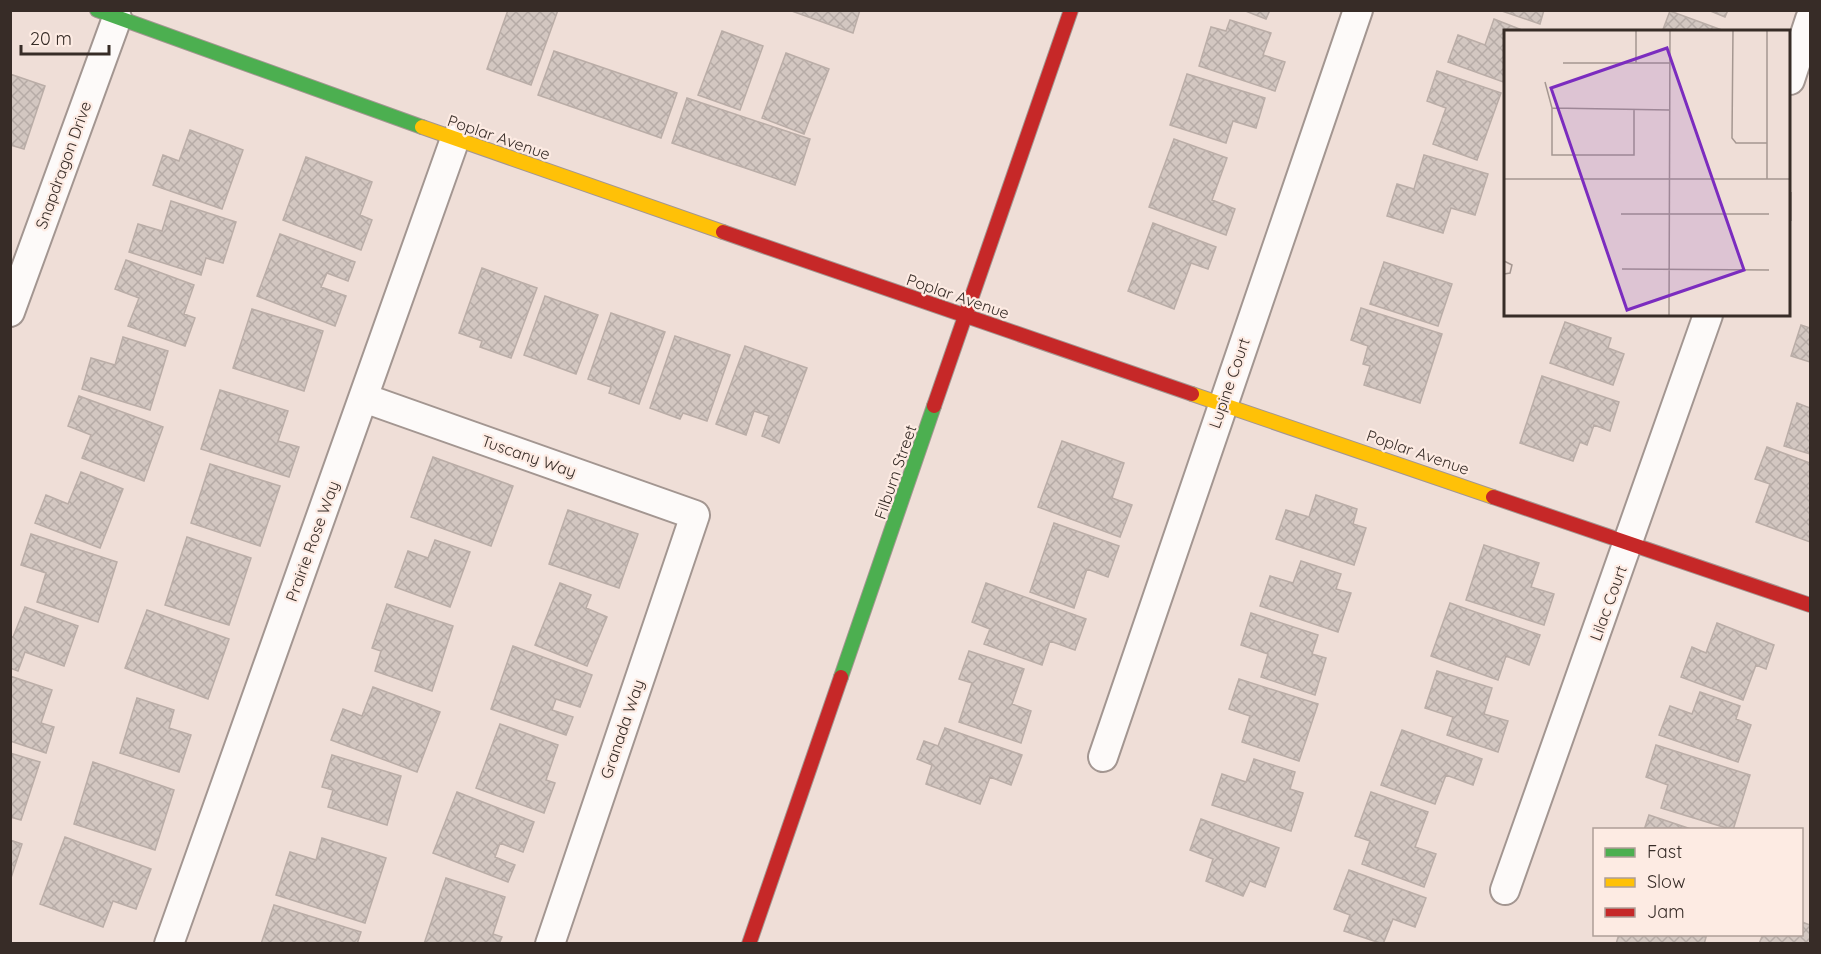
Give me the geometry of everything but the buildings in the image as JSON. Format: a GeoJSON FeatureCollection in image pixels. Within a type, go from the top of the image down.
{"type":"FeatureCollection","features":[{"type":"Feature","properties":{"kind":"street","name":"Filburn Street"},"geometry":{"type":"LineString","coordinates":[[749,944],[1071,10]]}},
{"type":"Feature","properties":{"kind":"street","name":"Lupine Court"},"geometry":{"type":"LineString","coordinates":[[1103,758],[1222,403],[1358,10]]}},
{"type":"Feature","properties":{"kind":"street","name":"Poplar Avenue"},"geometry":{"type":"LineString","coordinates":[[107,14],[455,139],[966,317],[1810,605]]}},
{"type":"Feature","properties":{"kind":"street","name":"Snapdragon Drive"},"geometry":{"type":"LineString","coordinates":[[10,312],[18,264],[107,14]]}},
{"type":"Feature","properties":{"kind":"street"},"geometry":{"type":"LineString","coordinates":[[1791,77],[1810,19]]}},
{"type":"Feature","properties":{"kind":"street","name":"Prairie Rose Way"},"geometry":{"type":"LineString","coordinates":[[169,944],[455,139]]}},
{"type":"Feature","properties":{"kind":"street","name":"Lilac Court"},"geometry":{"type":"LineString","coordinates":[[1505,890],[1630,542],[1708,316]]}},
{"type":"Feature","properties":{"kind":"street","name":"Tuscany Way"},"geometry":{"type":"LineString","coordinates":[[364,398],[695,515]]}},
{"type":"Feature","properties":{"kind":"street","name":"Granada Way"},"geometry":{"type":"LineString","coordinates":[[550,944],[695,515]]}},
{"type":"Feature","properties":{"kind":"traffic: fast"},"geometry":{"type":"LineString","coordinates":[[97,10],[422,127]]}},
{"type":"Feature","properties":{"kind":"traffic: fast"},"geometry":{"type":"LineString","coordinates":[[841,677],[934,406]]}},
{"type":"Feature","properties":{"kind":"traffic: slow"},"geometry":{"type":"LineString","coordinates":[[422,127],[723,232]]}},
{"type":"Feature","properties":{"kind":"traffic: slow"},"geometry":{"type":"LineString","coordinates":[[1192,394],[1493,497]]}},
{"type":"Feature","properties":{"kind":"traffic: jam"},"geometry":{"type":"LineString","coordinates":[[934,406],[1071,10]]}},
{"type":"Feature","properties":{"kind":"traffic: jam"},"geometry":{"type":"LineString","coordinates":[[723,232],[1192,394]]}},
{"type":"Feature","properties":{"kind":"traffic: jam"},"geometry":{"type":"LineString","coordinates":[[1493,497],[1810,605]]}},
{"type":"Feature","properties":{"kind":"traffic: jam"},"geometry":{"type":"LineString","coordinates":[[749,944],[841,677]]}}]}
